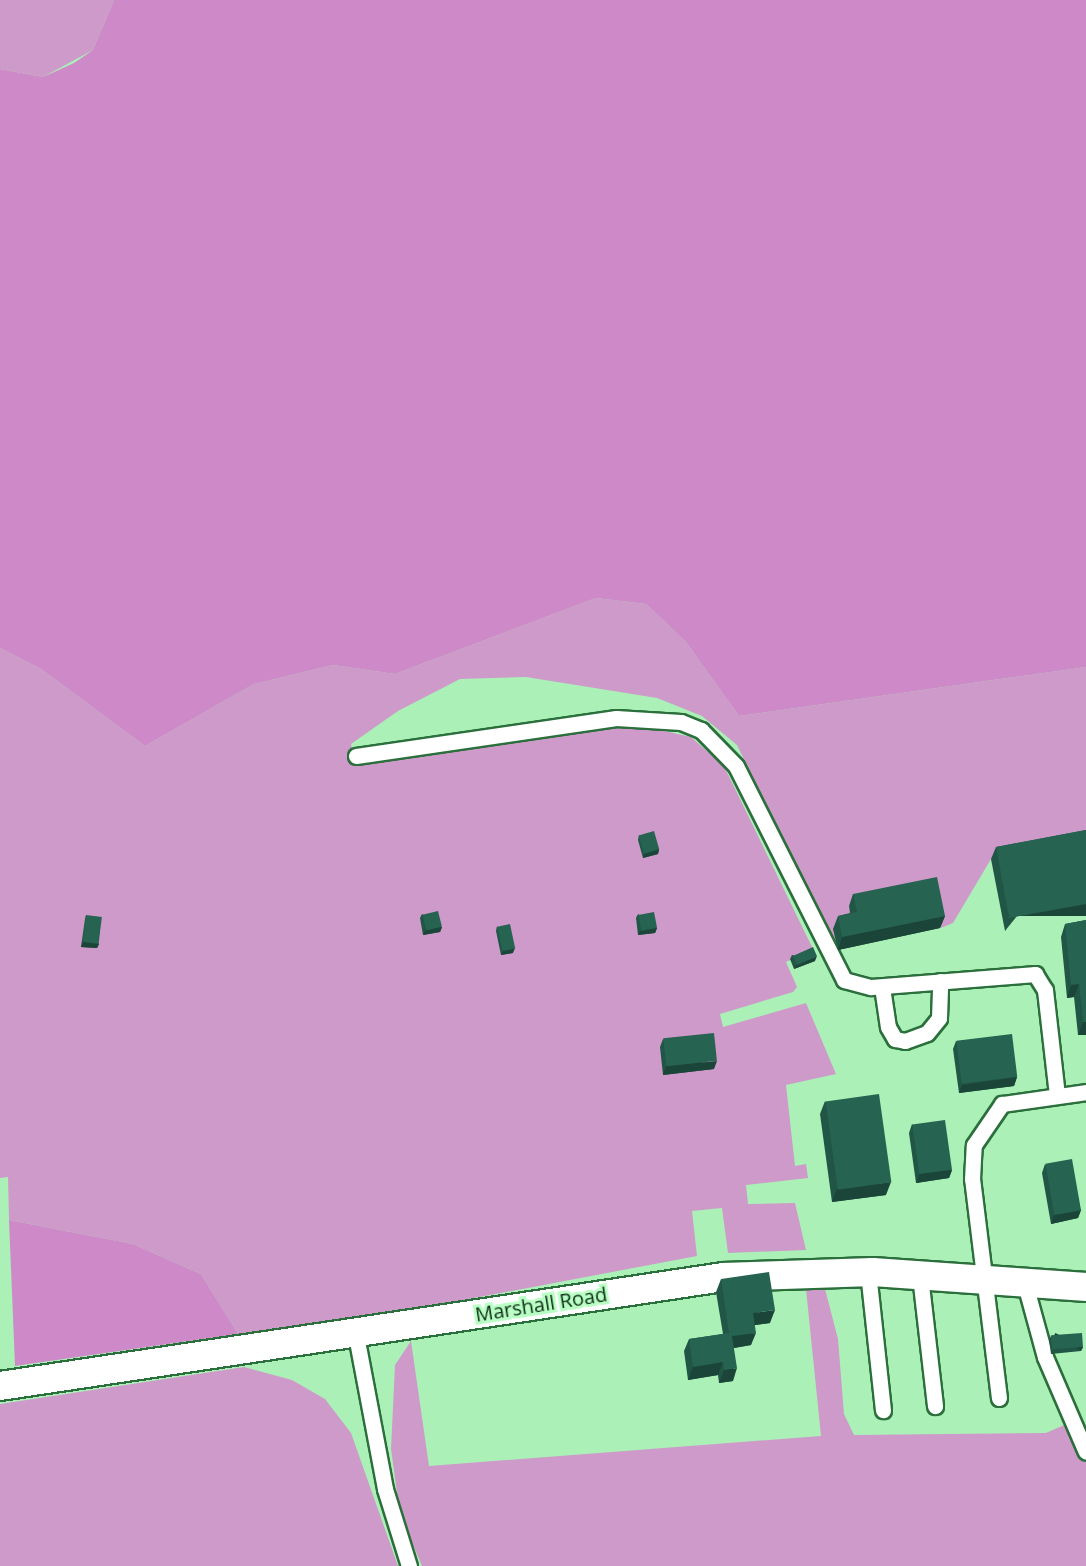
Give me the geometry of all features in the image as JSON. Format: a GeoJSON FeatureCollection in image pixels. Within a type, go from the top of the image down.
{"type":"FeatureCollection","features":[{"type":"Feature","properties":{"kind":"street","name":"Marshall Road"},"geometry":{"type":"LineString","coordinates":[[0,1386],[355,1330],[723,1277],[868,1272],[1086,1287]]}},
{"type":"Feature","properties":{"kind":"lane"},"geometry":{"type":"LineString","coordinates":[[356,756],[616,718],[681,722],[701,730],[736,766],[833,966],[854,986],[882,987],[1035,974],[1045,990],[1057,1095]]}},
{"type":"Feature","properties":{"kind":"lane"},"geometry":{"type":"LineString","coordinates":[[882,987],[888,1028],[895,1039],[905,1041],[927,1033],[939,1018],[940,981]]}},
{"type":"Feature","properties":{"kind":"lane"},"geometry":{"type":"LineString","coordinates":[[999,1398],[971,1170],[978,1135],[1002,1104],[1086,1092]]}},
{"type":"Feature","properties":{"kind":"lane"},"geometry":{"type":"LineString","coordinates":[[868,1272],[883,1410]]}},
{"type":"Feature","properties":{"kind":"lane"},"geometry":{"type":"LineString","coordinates":[[920,1276],[935,1406]]}},
{"type":"Feature","properties":{"kind":"lane"},"geometry":{"type":"LineString","coordinates":[[1025,1284],[1045,1358],[1086,1452]]}},
{"type":"Feature","properties":{"kind":"lane"},"geometry":{"type":"LineString","coordinates":[[355,1330],[385,1490],[409,1566]]}},
{"type":"Feature","properties":{"kind":"shaded area"},"geometry":{"type":"Polygon","coordinates":[[[0,0],[114,0],[93,50],[43,77],[0,69],[0,0]]]}},
{"type":"Feature","properties":{"kind":"shaded area"},"geometry":{"type":"Polygon","coordinates":[[[114,0],[1086,0],[1086,667],[739,716],[686,642],[646,604],[596,598],[395,674],[333,665],[254,684],[145,746],[41,669],[0,648],[0,69],[43,77],[74,63],[93,50],[114,0]]]}},
{"type":"Feature","properties":{"kind":"shaded area"},"geometry":{"type":"Polygon","coordinates":[[[596,598],[646,604],[686,642],[739,716],[1086,667],[1086,842],[991,859],[953,923],[941,928],[932,889],[849,906],[853,925],[834,929],[838,950],[737,745],[702,716],[657,698],[526,677],[460,679],[398,711],[351,744],[356,766],[607,728],[651,728],[691,737],[724,766],[813,949],[786,962],[797,987],[793,992],[720,1014],[723,1027],[806,1003],[836,1074],[786,1085],[795,1166],[806,1164],[808,1178],[746,1185],[748,1204],[795,1203],[806,1250],[728,1253],[722,1208],[692,1211],[697,1256],[400,1312],[238,1334],[201,1274],[133,1244],[9,1220],[8,1177],[0,1178],[0,648],[41,669],[145,746],[254,684],[333,665],[395,674],[596,598]]]}},
{"type":"Feature","properties":{"kind":"shaded area"},"geometry":{"type":"Polygon","coordinates":[[[9,1220],[133,1244],[201,1274],[238,1334],[15,1366],[9,1220]]]}},
{"type":"Feature","properties":{"kind":"shaded area"},"geometry":{"type":"Polygon","coordinates":[[[806,1289],[825,1289],[838,1339],[844,1414],[854,1435],[1046,1433],[1071,1422],[1086,1452],[1086,1566],[422,1566],[400,1514],[391,1449],[395,1365],[411,1341],[429,1466],[821,1436],[806,1289]]]}},
{"type":"Feature","properties":{"kind":"shaded area"},"geometry":{"type":"Polygon","coordinates":[[[244,1367],[292,1380],[325,1399],[351,1433],[398,1566],[0,1566],[0,1404],[244,1367]]]}},
{"type":"Feature","properties":{"kind":"building"},"geometry":{"type":"Polygon","coordinates":[[[1086,830],[1086,904],[1009,918],[996,847],[1086,830]]]}},
{"type":"Feature","properties":{"kind":"building"},"geometry":{"type":"Polygon","coordinates":[[[654,831],[659,849],[644,854],[639,835],[654,831]]]}},
{"type":"Feature","properties":{"kind":"building"},"geometry":{"type":"Polygon","coordinates":[[[937,877],[945,916],[842,937],[838,916],[857,912],[853,894],[937,877]]]}},
{"type":"Feature","properties":{"kind":"building"},"geometry":{"type":"Polygon","coordinates":[[[438,911],[442,927],[426,930],[422,915],[438,911]]]}},
{"type":"Feature","properties":{"kind":"building"},"geometry":{"type":"Polygon","coordinates":[[[654,912],[657,928],[641,931],[638,915],[654,912]]]}},
{"type":"Feature","properties":{"kind":"building"},"geometry":{"type":"Polygon","coordinates":[[[86,915],[102,917],[99,944],[83,942],[86,915]]]}},
{"type":"Feature","properties":{"kind":"building"},"geometry":{"type":"Polygon","coordinates":[[[1086,920],[1086,1022],[1083,1022],[1079,984],[1071,985],[1065,924],[1086,920]]]}},
{"type":"Feature","properties":{"kind":"building"},"geometry":{"type":"Polygon","coordinates":[[[510,924],[515,948],[502,951],[497,927],[510,924]]]}},
{"type":"Feature","properties":{"kind":"building"},"geometry":{"type":"Polygon","coordinates":[[[813,947],[817,956],[797,965],[793,956],[813,947]]]}},
{"type":"Feature","properties":{"kind":"building"},"geometry":{"type":"Polygon","coordinates":[[[714,1033],[717,1061],[666,1066],[663,1038],[714,1033]]]}},
{"type":"Feature","properties":{"kind":"building"},"geometry":{"type":"Polygon","coordinates":[[[1012,1034],[1017,1077],[962,1084],[956,1041],[1012,1034]]]}},
{"type":"Feature","properties":{"kind":"building"},"geometry":{"type":"Polygon","coordinates":[[[879,1094],[891,1182],[838,1190],[826,1102],[879,1094]]]}},
{"type":"Feature","properties":{"kind":"building"},"geometry":{"type":"Polygon","coordinates":[[[945,1120],[952,1170],[919,1174],[912,1125],[945,1120]]]}},
{"type":"Feature","properties":{"kind":"building"},"geometry":{"type":"Polygon","coordinates":[[[1072,1159],[1081,1210],[1054,1215],[1045,1164],[1072,1159]]]}},
{"type":"Feature","properties":{"kind":"building"},"geometry":{"type":"Polygon","coordinates":[[[769,1272],[775,1310],[753,1313],[756,1333],[732,1336],[737,1368],[724,1370],[723,1362],[693,1367],[689,1339],[729,1333],[721,1279],[769,1272]]]}},
{"type":"Feature","properties":{"kind":"building"},"geometry":{"type":"Polygon","coordinates":[[[1082,1333],[1083,1347],[1052,1349],[1051,1335],[1082,1333]]]}}]}
